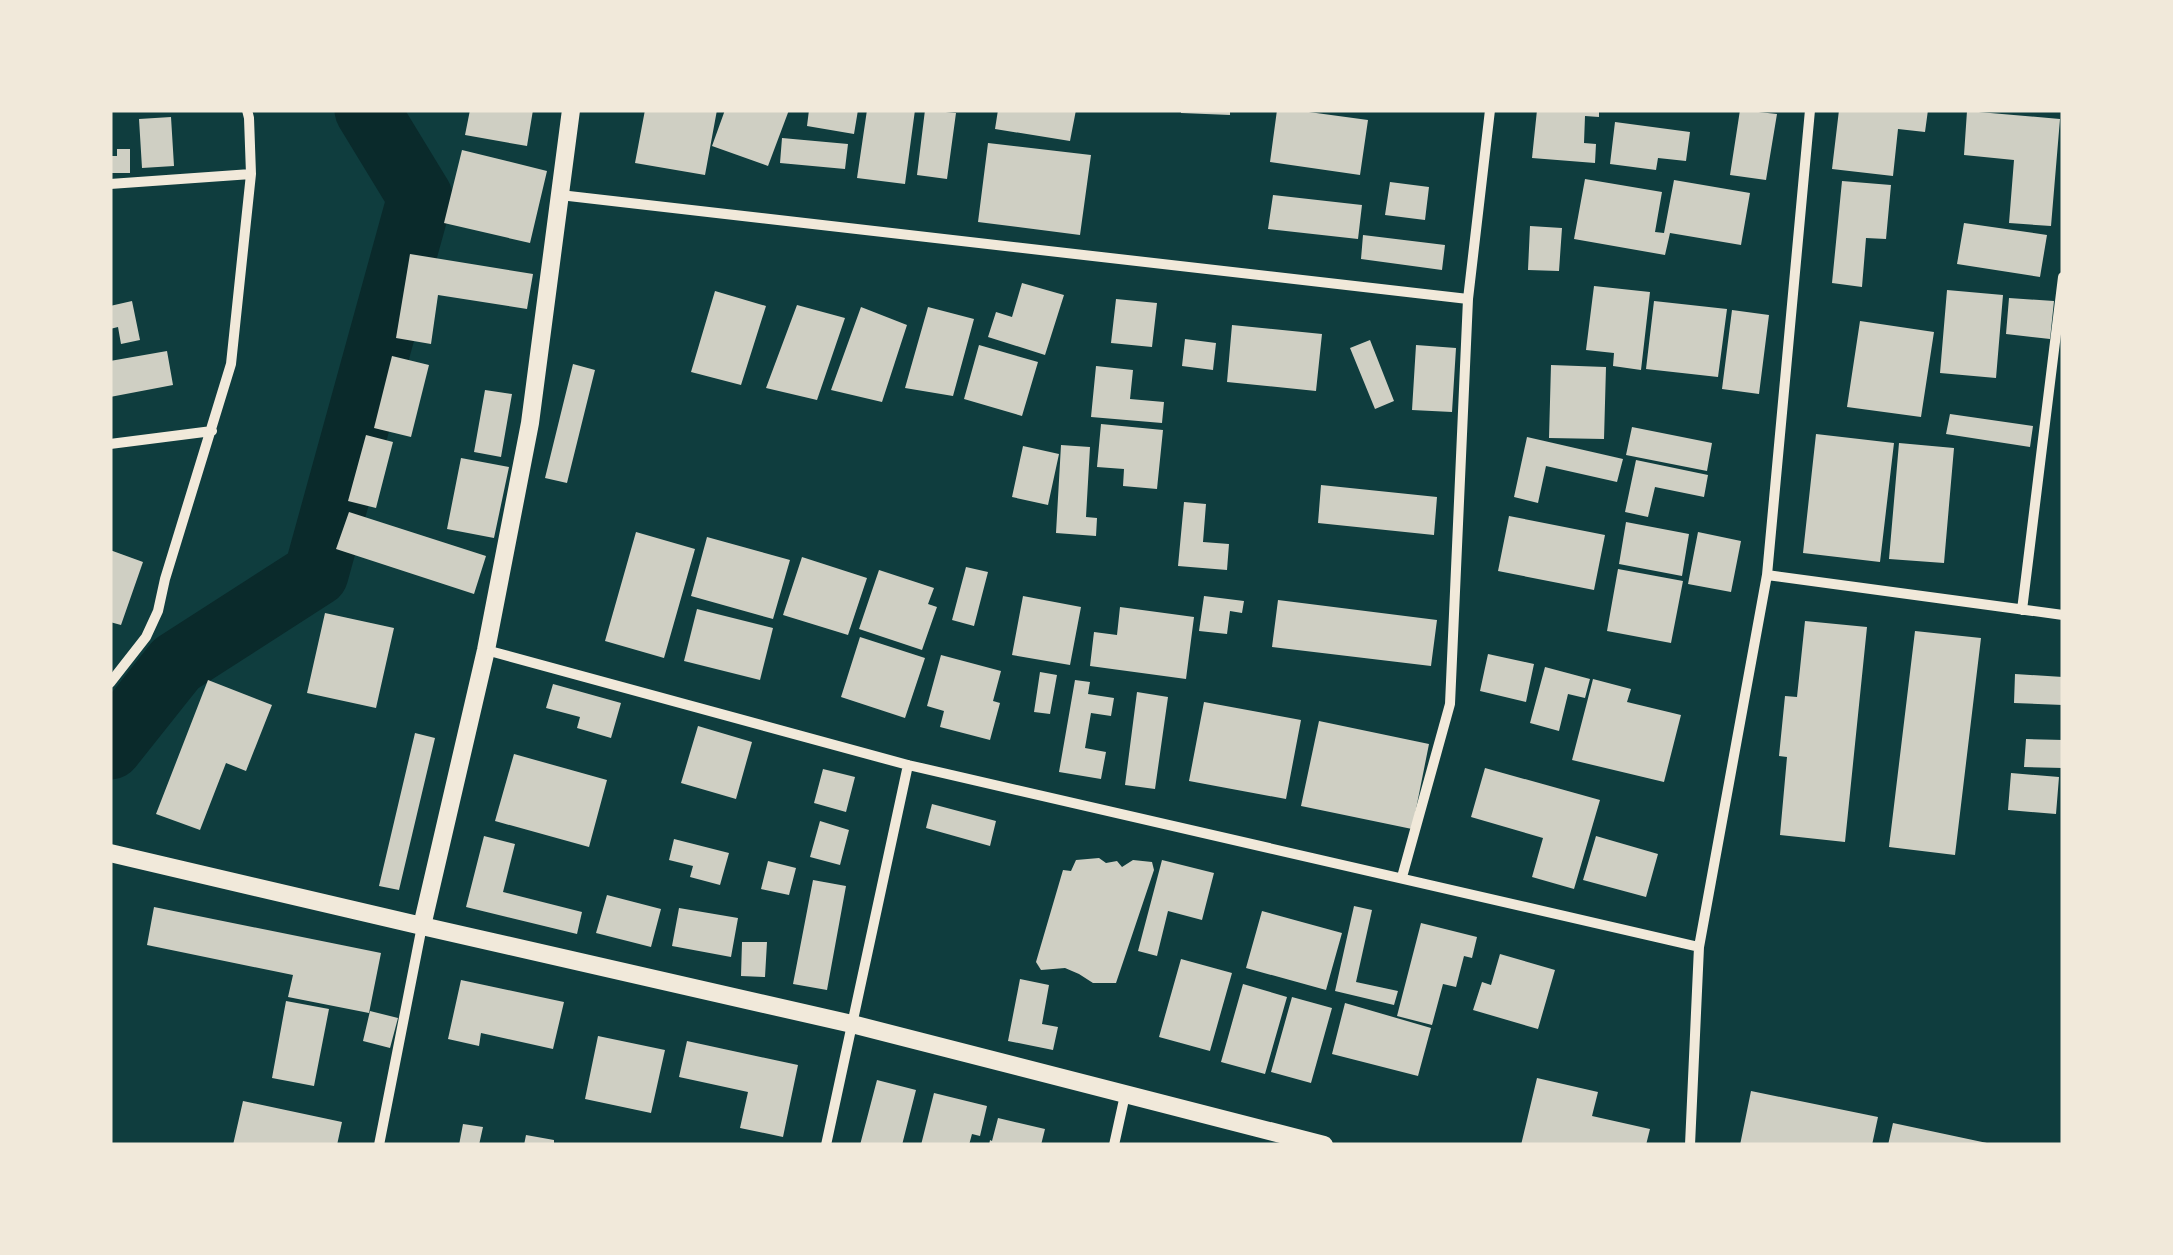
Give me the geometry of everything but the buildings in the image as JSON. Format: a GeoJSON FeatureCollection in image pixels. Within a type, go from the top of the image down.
{"type":"FeatureCollection","features":[{"type":"Feature","properties":{"kind":"street"},"geometry":{"type":"LineString","coordinates":[[110,683],[146,638],[158,612],[231,364],[251,174],[247,110]]}},
{"type":"Feature","properties":{"kind":"street"},"geometry":{"type":"LineString","coordinates":[[379,1145],[422,926],[486,650],[530,423],[571,110]]}},
{"type":"Feature","properties":{"kind":"street"},"geometry":{"type":"LineString","coordinates":[[1402,877],[1450,704],[1468,299],[1490,110]]}},
{"type":"Feature","properties":{"kind":"street"},"geometry":{"type":"LineString","coordinates":[[1690,1145],[1698,947],[1768,576],[1810,110]]}},
{"type":"Feature","properties":{"kind":"street"},"geometry":{"type":"LineString","coordinates":[[110,184],[251,174]]}},
{"type":"Feature","properties":{"kind":"street"},"geometry":{"type":"LineString","coordinates":[[560,195],[1468,299]]}},
{"type":"Feature","properties":{"kind":"street"},"geometry":{"type":"LineString","coordinates":[[2022,610],[2063,277]]}},
{"type":"Feature","properties":{"kind":"street"},"geometry":{"type":"LineString","coordinates":[[110,444],[212,431]]}},
{"type":"Feature","properties":{"kind":"street"},"geometry":{"type":"LineString","coordinates":[[1768,576],[2063,615]]}},
{"type":"Feature","properties":{"kind":"street"},"geometry":{"type":"LineString","coordinates":[[486,650],[908,765],[1698,947]]}},
{"type":"Feature","properties":{"kind":"street"},"geometry":{"type":"LineString","coordinates":[[826,1145],[908,765]]}},
{"type":"Feature","properties":{"kind":"street"},"geometry":{"type":"LineString","coordinates":[[110,853],[852,1024],[1324,1145]]}},
{"type":"Feature","properties":{"kind":"street"},"geometry":{"type":"LineString","coordinates":[[1114,1145],[1124,1095]]}},
{"type":"Feature","properties":{"kind":"waterway"},"geometry":{"type":"LineString","coordinates":[[110,747],[176,664],[316,574],[420,197],[367,110]]}}]}
